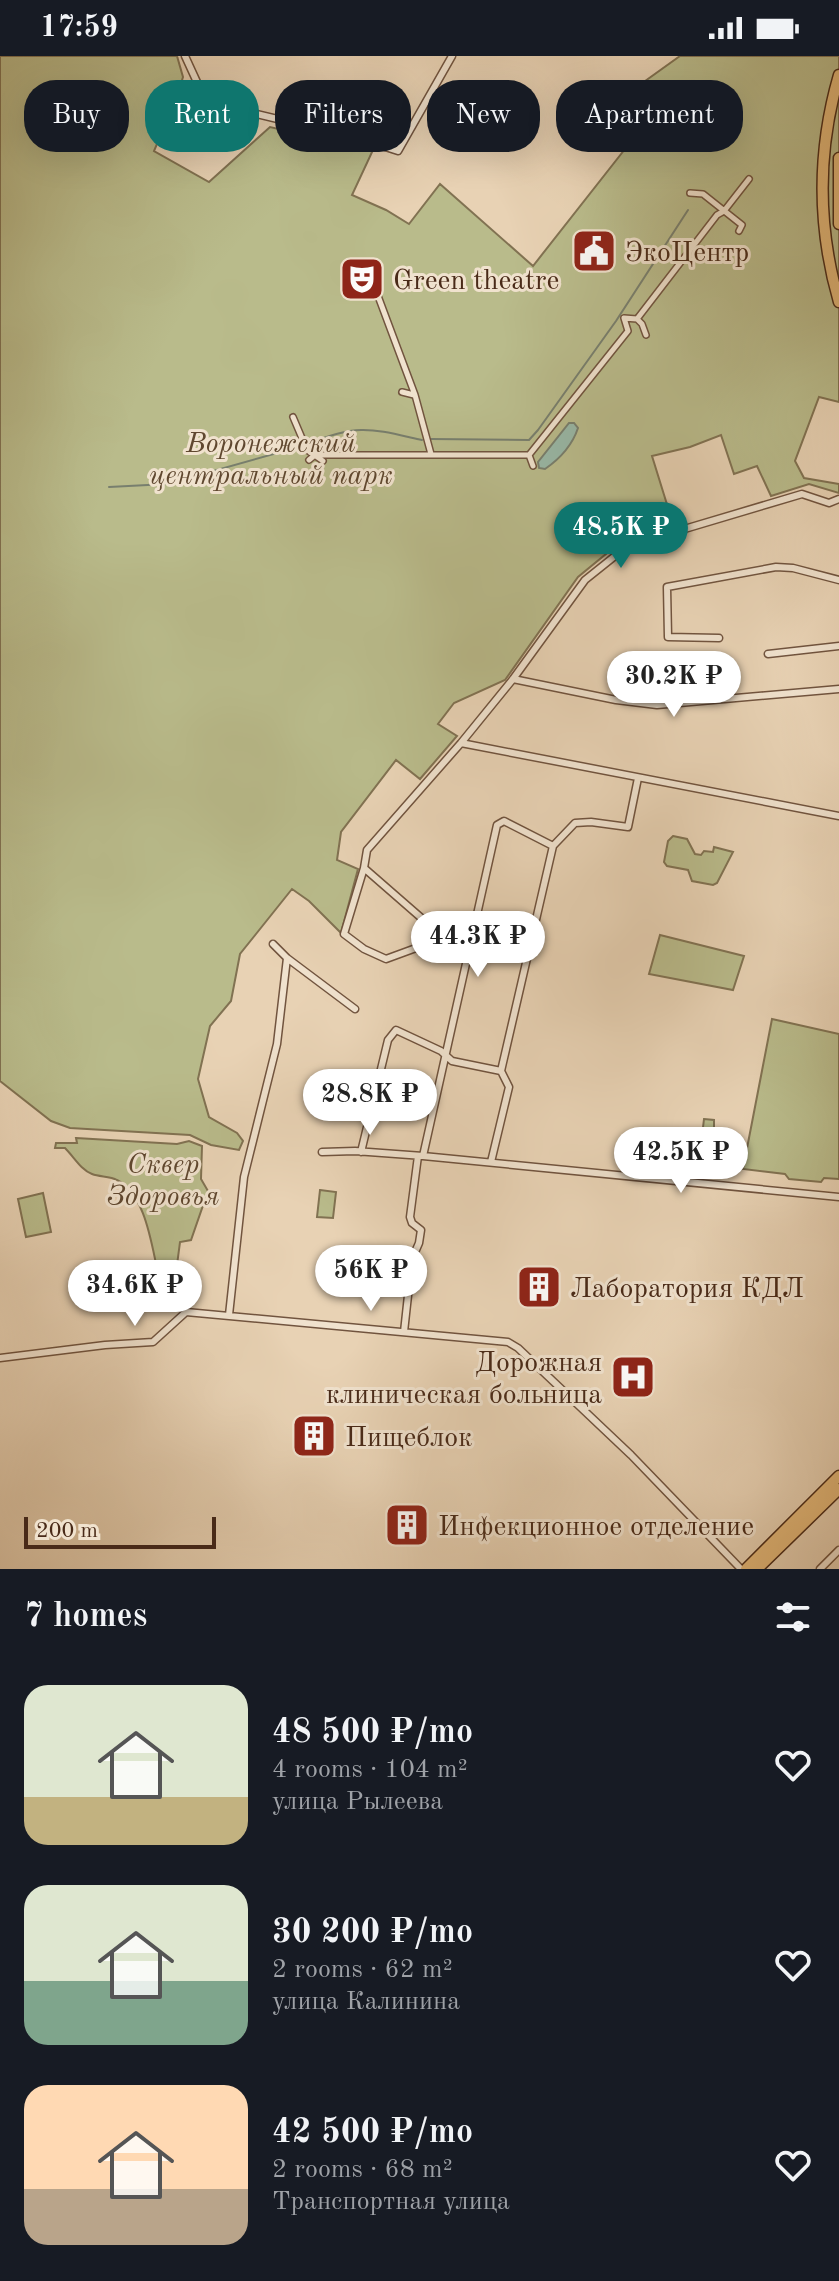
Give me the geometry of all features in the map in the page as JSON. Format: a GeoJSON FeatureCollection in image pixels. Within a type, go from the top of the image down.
{"type":"FeatureCollection","features":[{"type":"Feature","properties":{"kind":"main road"},"geometry":{"type":"LineString","coordinates":[[839,75],[827,125],[821,189],[828,254],[839,302]]}},
{"type":"Feature","properties":{"kind":"main road"},"geometry":{"type":"LineString","coordinates":[[839,158],[839,224]]}},
{"type":"Feature","properties":{"kind":"main road"},"geometry":{"type":"LineString","coordinates":[[744,1569],[839,1476]]}},
{"type":"Feature","properties":{"kind":"main road"},"geometry":{"type":"LineString","coordinates":[[757,1569],[839,1489]]}},
{"type":"Feature","properties":{"kind":"street"},"geometry":{"type":"LineString","coordinates":[[185,56],[202,93],[215,104],[398,151],[452,56]]}},
{"type":"Feature","properties":{"kind":"street"},"geometry":{"type":"LineString","coordinates":[[637,319],[717,215],[724,211],[749,179]]}},
{"type":"Feature","properties":{"kind":"street"},"geometry":{"type":"LineString","coordinates":[[690,193],[703,194],[742,225],[739,231]]}},
{"type":"Feature","properties":{"kind":"street"},"geometry":{"type":"LineString","coordinates":[[378,296],[416,394],[423,432],[431,454]]}},
{"type":"Feature","properties":{"kind":"street"},"geometry":{"type":"LineString","coordinates":[[529,466],[529,455],[545,433],[628,331],[624,318],[637,319],[646,335]]}},
{"type":"Feature","properties":{"kind":"street"},"geometry":{"type":"LineString","coordinates":[[403,395],[416,394]]}},
{"type":"Feature","properties":{"kind":"street"},"geometry":{"type":"LineString","coordinates":[[293,417],[313,459],[323,461]]}},
{"type":"Feature","properties":{"kind":"street"},"geometry":{"type":"LineString","coordinates":[[313,459],[373,452],[529,455]]}},
{"type":"Feature","properties":{"kind":"street"},"geometry":{"type":"LineString","coordinates":[[434,929],[416,948],[386,959],[364,949],[344,934],[367,850],[513,679],[585,580],[620,552],[802,494],[829,503],[839,499]]}},
{"type":"Feature","properties":{"kind":"street"},"geometry":{"type":"LineString","coordinates":[[719,638],[668,637],[667,587],[776,567],[793,568],[839,580]]}},
{"type":"Feature","properties":{"kind":"street"},"geometry":{"type":"LineString","coordinates":[[768,654],[839,646]]}},
{"type":"Feature","properties":{"kind":"street"},"geometry":{"type":"LineString","coordinates":[[513,679],[657,705],[839,689]]}},
{"type":"Feature","properties":{"kind":"street"},"geometry":{"type":"LineString","coordinates":[[461,743],[839,816]]}},
{"type":"Feature","properties":{"kind":"street"},"geometry":{"type":"LineString","coordinates":[[491,1162],[509,1087],[501,1071],[553,846],[575,823],[628,827],[638,778]]}},
{"type":"Feature","properties":{"kind":"street"},"geometry":{"type":"LineString","coordinates":[[404,1332],[412,1259],[421,1230],[410,1217],[421,1156],[500,821],[553,846]]}},
{"type":"Feature","properties":{"kind":"street"},"geometry":{"type":"LineString","coordinates":[[364,868],[434,929],[468,953]]}},
{"type":"Feature","properties":{"kind":"street"},"geometry":{"type":"LineString","coordinates":[[273,944],[355,1009]]}},
{"type":"Feature","properties":{"kind":"street"},"geometry":{"type":"LineString","coordinates":[[229,1315],[244,1177],[277,1044],[287,958]]}},
{"type":"Feature","properties":{"kind":"street"},"geometry":{"type":"LineString","coordinates":[[361,1152],[388,1040],[396,1030],[452,1061],[501,1071]]}},
{"type":"Feature","properties":{"kind":"street"},"geometry":{"type":"LineString","coordinates":[[322,1152],[491,1162],[839,1197]]}},
{"type":"Feature","properties":{"kind":"street"},"geometry":{"type":"LineString","coordinates":[[0,1358],[153,1342],[186,1312],[469,1340],[494,1339],[518,1348],[631,1455],[744,1569]]}},
{"type":"Feature","properties":{"kind":"street"},"geometry":{"type":"LineString","coordinates":[[820,1569],[839,1550]]}},
{"type":"Feature","properties":{"kind":"green space","name":"Воронежский центральный парк"},"geometry":{"type":"Polygon","coordinates":[[[0,56],[177,56],[182,80],[145,80],[145,152],[156,152],[209,182],[242,152],[259,152],[259,137],[270,127],[275,128],[275,152],[372,152],[352,195],[409,224],[440,184],[533,266],[623,152],[743,152],[743,80],[647,80],[680,56],[839,56],[839,402],[819,397],[795,461],[804,478],[839,484],[839,493],[809,484],[771,496],[757,466],[734,474],[721,435],[690,447],[652,456],[674,527],[617,545],[578,577],[505,680],[454,703],[438,724],[457,736],[420,779],[396,760],[341,832],[337,860],[358,869],[341,933],[309,901],[292,889],[240,954],[231,1001],[210,1026],[198,1079],[209,1117],[237,1133],[243,1141],[239,1150],[211,1145],[190,1135],[70,1128],[51,1121],[0,1081],[0,56]]]}},
{"type":"Feature","properties":{"kind":"green space"},"geometry":{"type":"Polygon","coordinates":[[[673,836],[687,839],[695,854],[713,852],[714,847],[733,852],[717,883],[692,881],[688,870],[667,866],[664,862],[668,841],[673,836]]]}},
{"type":"Feature","properties":{"kind":"green space"},"geometry":{"type":"Polygon","coordinates":[[[660,935],[744,956],[733,990],[649,974],[660,935]]]}},
{"type":"Feature","properties":{"kind":"green space"},"geometry":{"type":"Polygon","coordinates":[[[772,1019],[839,1034],[839,1179],[824,1178],[821,1182],[789,1179],[785,1174],[743,1169],[772,1019]]]}},
{"type":"Feature","properties":{"kind":"green space"},"geometry":{"type":"Polygon","coordinates":[[[704,1119],[714,1120],[714,1134],[733,1136],[730,1153],[712,1151],[713,1140],[702,1136],[704,1119]]]}},
{"type":"Feature","properties":{"kind":"green space","name":"Сквер Здоровья"},"geometry":{"type":"Polygon","coordinates":[[[76,1138],[177,1144],[189,1141],[202,1146],[201,1179],[208,1191],[191,1240],[180,1242],[172,1276],[159,1277],[147,1224],[127,1187],[114,1179],[88,1172],[65,1148],[55,1148],[56,1143],[77,1143],[76,1138]]]}},
{"type":"Feature","properties":{"kind":"green space"},"geometry":{"type":"Polygon","coordinates":[[[695,1153],[730,1157],[727,1173],[694,1170],[695,1153]]]}},
{"type":"Feature","properties":{"kind":"green space"},"geometry":{"type":"Polygon","coordinates":[[[320,1190],[336,1192],[333,1218],[317,1217],[320,1190]]]}},
{"type":"Feature","properties":{"kind":"green space"},"geometry":{"type":"Polygon","coordinates":[[[43,1193],[51,1232],[26,1237],[18,1199],[43,1193]]]}},
{"type":"Feature","properties":{"kind":"shaded area"},"geometry":{"type":"Polygon","coordinates":[[[569,423],[574,423],[578,428],[569,446],[551,465],[545,469],[539,468],[538,462],[569,423]]]}},
{"type":"Feature","properties":{"kind":"waterway"},"geometry":{"type":"LineString","coordinates":[[431,439],[529,440],[616,321],[688,210]]}},
{"type":"Feature","properties":{"kind":"waterway"},"geometry":{"type":"LineString","coordinates":[[308,444],[340,433],[365,430],[422,440]]}},
{"type":"Feature","properties":{"kind":"waterway"},"geometry":{"type":"LineString","coordinates":[[109,487],[167,484],[302,446]]}},
{"type":"Feature","properties":{"kind":"place","name":"ЭкоЦентр"},"geometry":{"type":"Point","coordinates":[594,251]}},
{"type":"Feature","properties":{"kind":"place","name":"Green theatre"},"geometry":{"type":"Point","coordinates":[362,279]}},
{"type":"Feature","properties":{"kind":"place","name":"Лаборатория КДЛ"},"geometry":{"type":"Point","coordinates":[539,1287]}},
{"type":"Feature","properties":{"kind":"place","name":"Дорожная клиническая больница"},"geometry":{"type":"Point","coordinates":[633,1377]}},
{"type":"Feature","properties":{"kind":"place","name":"Пищеблок"},"geometry":{"type":"Point","coordinates":[314,1436]}},
{"type":"Feature","properties":{"kind":"place","name":"Инфекционное отделение"},"geometry":{"type":"Point","coordinates":[407,1525]}}]}
